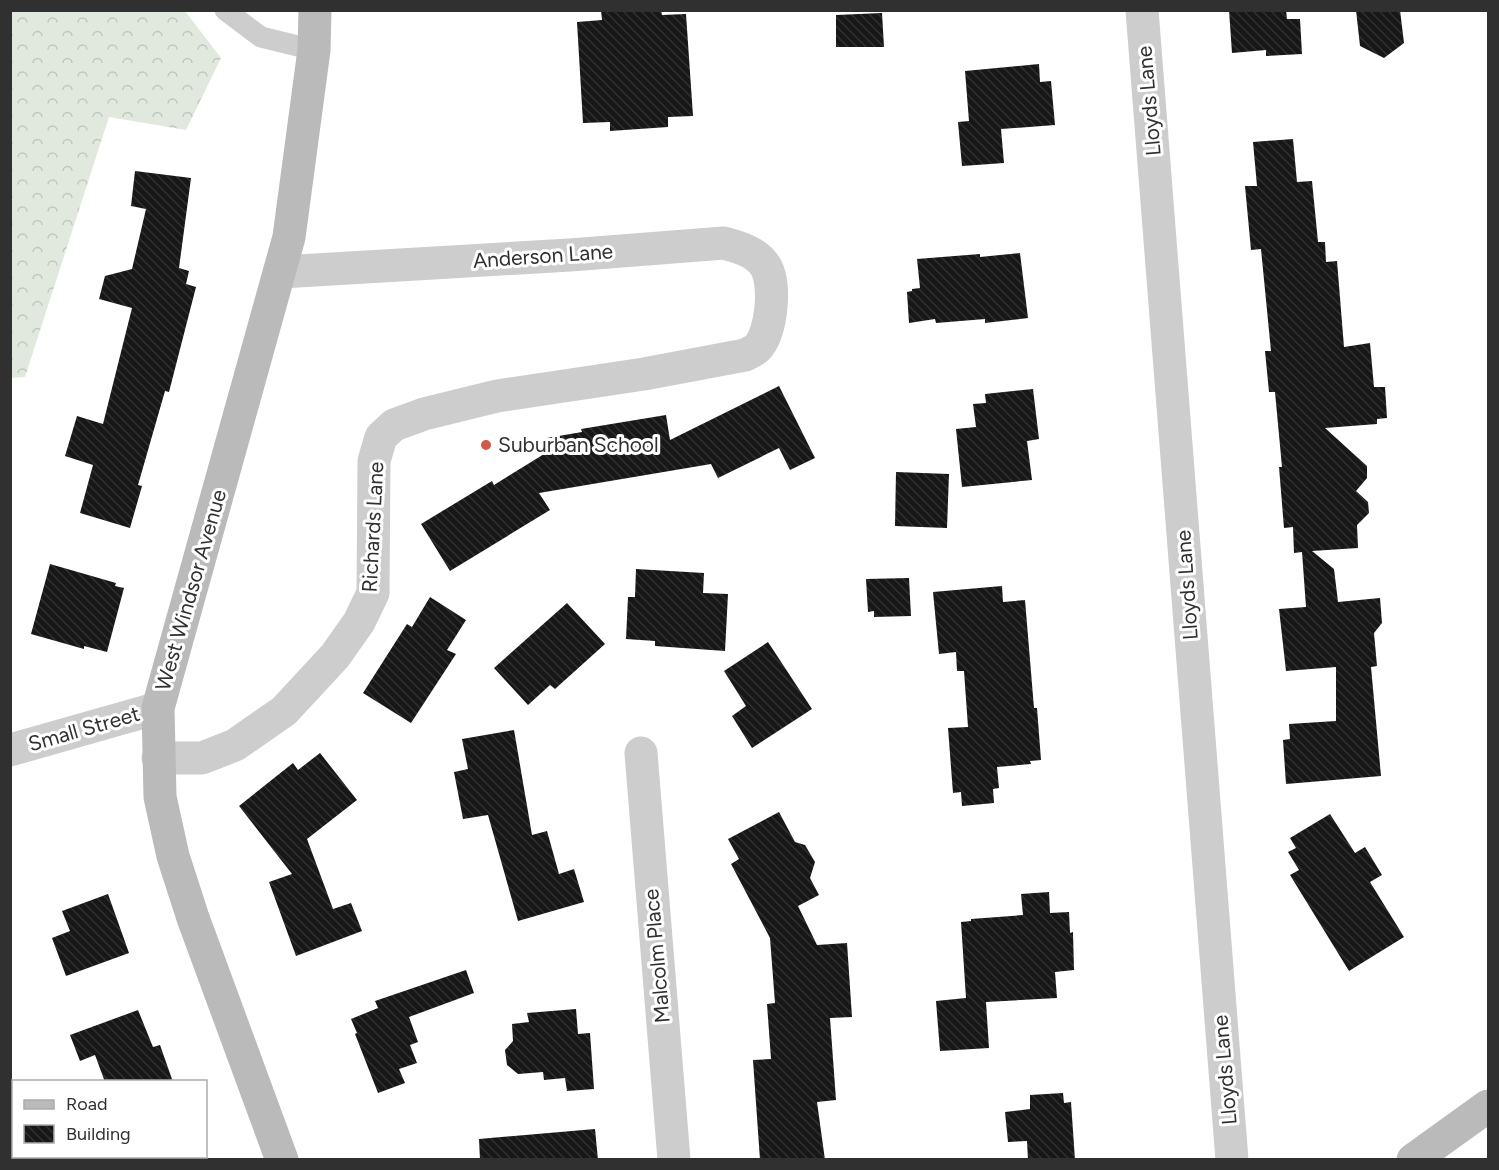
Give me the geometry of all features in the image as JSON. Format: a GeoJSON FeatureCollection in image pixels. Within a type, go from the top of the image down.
{"type":"FeatureCollection","features":[{"type":"Feature","properties":{"kind":"street","name":"West Windsor Avenue"},"geometry":{"type":"LineString","coordinates":[[282,1160],[193,918],[173,856],[160,797],[158,708],[289,237],[314,50],[315,10]]}},
{"type":"Feature","properties":{"kind":"street","name":"Lloyds Lane"},"geometry":{"type":"LineString","coordinates":[[1142,10],[1232,1160]]}},
{"type":"Feature","properties":{"kind":"street","name":"Anderson Lane"},"geometry":{"type":"LineString","coordinates":[[281,272],[570,255],[724,243],[747,250],[765,264],[772,285],[772,298]]}},
{"type":"Feature","properties":{"kind":"street","name":"Richards Lane"},"geometry":{"type":"LineString","coordinates":[[158,758],[202,758],[235,745],[284,711],[335,656],[359,622],[373,593],[374,461],[381,437],[394,425],[424,414],[497,396],[644,374],[745,355],[758,347],[772,308],[772,298]]}},
{"type":"Feature","properties":{"kind":"street","name":"Small Street"},"geometry":{"type":"LineString","coordinates":[[10,750],[158,708]]}},
{"type":"Feature","properties":{"kind":"street","name":"Malcolm Place"},"geometry":{"type":"LineString","coordinates":[[641,753],[674,1160]]}},
{"type":"Feature","properties":{"kind":"street"},"geometry":{"type":"LineString","coordinates":[[1413,1160],[1488,1106]]}},
{"type":"Feature","properties":{"kind":"lane"},"geometry":{"type":"LineString","coordinates":[[225,10],[261,37],[314,50]]}},
{"type":"Feature","properties":{"kind":"green space"},"geometry":{"type":"Polygon","coordinates":[[[10,11],[185,11],[221,58],[186,130],[109,117],[25,377],[10,378],[10,11]]]}},
{"type":"Feature","properties":{"kind":"building"},"geometry":{"type":"Polygon","coordinates":[[[601,10],[661,10],[662,15],[686,14],[693,116],[668,117],[668,127],[610,131],[610,122],[583,123],[577,22],[602,20],[601,10]]]}},
{"type":"Feature","properties":{"kind":"building"},"geometry":{"type":"Polygon","coordinates":[[[1229,10],[1286,10],[1287,19],[1300,19],[1302,54],[1266,56],[1266,50],[1232,53],[1229,10]]]}},
{"type":"Feature","properties":{"kind":"building"},"geometry":{"type":"Polygon","coordinates":[[[1356,10],[1400,10],[1404,43],[1384,58],[1360,46],[1356,10]]]}},
{"type":"Feature","properties":{"kind":"building"},"geometry":{"type":"Polygon","coordinates":[[[882,13],[884,47],[836,47],[836,15],[882,13]]]}},
{"type":"Feature","properties":{"kind":"building"},"geometry":{"type":"Polygon","coordinates":[[[1039,64],[1040,82],[1051,81],[1055,125],[1001,129],[1004,163],[962,166],[958,122],[969,121],[965,71],[1039,64]]]}},
{"type":"Feature","properties":{"kind":"building"},"geometry":{"type":"Polygon","coordinates":[[[1293,139],[1297,182],[1312,181],[1318,242],[1325,242],[1326,262],[1337,261],[1344,347],[1370,343],[1374,387],[1385,387],[1387,418],[1377,419],[1377,424],[1325,428],[1367,466],[1367,478],[1356,491],[1368,502],[1369,513],[1357,525],[1358,548],[1312,551],[1334,569],[1338,602],[1380,598],[1382,623],[1374,633],[1377,666],[1371,667],[1381,776],[1286,784],[1283,740],[1290,739],[1289,724],[1336,721],[1336,667],[1286,671],[1279,609],[1306,607],[1302,552],[1294,553],[1293,527],[1284,528],[1279,467],[1282,467],[1275,392],[1269,392],[1265,351],[1271,351],[1261,249],[1251,250],[1245,186],[1257,186],[1253,142],[1293,139]]]}},
{"type":"Feature","properties":{"kind":"building"},"geometry":{"type":"Polygon","coordinates":[[[135,171],[191,178],[179,268],[189,271],[186,284],[196,287],[169,392],[165,391],[138,485],[142,486],[130,528],[80,513],[93,465],[65,456],[77,416],[103,424],[132,308],[99,299],[105,276],[132,269],[146,209],[131,206],[135,171]]]}},
{"type":"Feature","properties":{"kind":"building"},"geometry":{"type":"Polygon","coordinates":[[[1020,253],[1028,318],[985,323],[985,319],[936,323],[935,319],[909,323],[907,292],[920,288],[917,259],[1020,253]]]}},
{"type":"Feature","properties":{"kind":"building"},"geometry":{"type":"Polygon","coordinates":[[[779,386],[815,458],[790,470],[779,448],[718,478],[711,464],[539,493],[550,510],[450,571],[421,524],[492,481],[494,485],[549,451],[547,438],[582,432],[581,429],[666,415],[670,440],[779,386]]]}},
{"type":"Feature","properties":{"kind":"building"},"geometry":{"type":"Polygon","coordinates":[[[1033,389],[1039,439],[1027,441],[1032,480],[962,487],[956,429],[976,427],[973,404],[986,403],[985,394],[1033,389]]]}},
{"type":"Feature","properties":{"kind":"building"},"geometry":{"type":"Polygon","coordinates":[[[896,472],[949,474],[947,528],[895,526],[896,472]]]}},
{"type":"Feature","properties":{"kind":"building"},"geometry":{"type":"Polygon","coordinates":[[[50,564],[116,583],[115,586],[124,588],[107,652],[84,646],[84,649],[31,634],[50,564]]]}},
{"type":"Feature","properties":{"kind":"building"},"geometry":{"type":"Polygon","coordinates":[[[636,569],[704,573],[703,593],[728,594],[725,651],[655,646],[655,641],[626,639],[628,597],[635,597],[636,569]]]}},
{"type":"Feature","properties":{"kind":"building"},"geometry":{"type":"Polygon","coordinates":[[[909,578],[911,616],[874,617],[874,611],[868,612],[866,579],[909,578]]]}},
{"type":"Feature","properties":{"kind":"building"},"geometry":{"type":"Polygon","coordinates":[[[1002,586],[1003,602],[1025,600],[1041,760],[1030,761],[1031,764],[997,767],[999,788],[993,789],[994,803],[962,806],[961,792],[953,793],[948,728],[968,727],[964,671],[957,671],[956,652],[939,654],[933,592],[1002,586]]]}},
{"type":"Feature","properties":{"kind":"building"},"geometry":{"type":"Polygon","coordinates":[[[430,597],[466,620],[447,650],[456,654],[411,723],[363,693],[407,624],[412,627],[430,597]]]}},
{"type":"Feature","properties":{"kind":"building"},"geometry":{"type":"Polygon","coordinates":[[[567,603],[605,644],[555,689],[550,685],[528,705],[494,668],[567,603]]]}},
{"type":"Feature","properties":{"kind":"building"},"geometry":{"type":"Polygon","coordinates":[[[768,642],[812,709],[752,748],[732,716],[746,706],[724,671],[768,642]]]}},
{"type":"Feature","properties":{"kind":"building"},"geometry":{"type":"Polygon","coordinates":[[[514,730],[532,835],[547,831],[559,874],[574,869],[584,902],[518,921],[488,815],[463,819],[454,772],[468,769],[462,739],[514,730]]]}},
{"type":"Feature","properties":{"kind":"building"},"geometry":{"type":"Polygon","coordinates":[[[320,753],[357,800],[307,839],[333,909],[351,903],[362,931],[296,956],[269,882],[292,874],[239,806],[293,763],[298,770],[320,753]]]}},
{"type":"Feature","properties":{"kind":"building"},"geometry":{"type":"Polygon","coordinates":[[[779,812],[795,842],[805,845],[815,862],[810,878],[819,895],[798,906],[817,945],[847,943],[852,1017],[830,1018],[836,1100],[817,1102],[825,1160],[760,1160],[753,1060],[771,1059],[767,1004],[775,1003],[770,938],[731,864],[739,859],[728,839],[779,812]]]}},
{"type":"Feature","properties":{"kind":"building"},"geometry":{"type":"Polygon","coordinates":[[[1330,814],[1355,853],[1365,847],[1382,875],[1370,882],[1404,937],[1349,971],[1290,875],[1299,870],[1288,852],[1296,848],[1290,838],[1330,814]]]}},
{"type":"Feature","properties":{"kind":"building"},"geometry":{"type":"Polygon","coordinates":[[[1049,892],[1050,913],[1069,912],[1070,933],[1073,932],[1074,970],[1055,972],[1057,998],[986,1002],[989,1048],[940,1051],[936,1001],[966,998],[961,922],[971,921],[971,919],[1023,915],[1021,894],[1049,892]]]}},
{"type":"Feature","properties":{"kind":"building"},"geometry":{"type":"Polygon","coordinates":[[[108,894],[129,953],[66,976],[52,938],[70,931],[62,911],[108,894]]]}},
{"type":"Feature","properties":{"kind":"building"},"geometry":{"type":"Polygon","coordinates":[[[466,970],[474,993],[409,1017],[418,1042],[410,1045],[417,1063],[399,1069],[405,1083],[378,1093],[351,1019],[378,1008],[375,1001],[466,970]]]}},
{"type":"Feature","properties":{"kind":"building"},"geometry":{"type":"Polygon","coordinates":[[[576,1009],[578,1034],[590,1033],[594,1089],[567,1091],[565,1078],[544,1080],[543,1072],[518,1074],[507,1065],[505,1050],[513,1041],[512,1024],[529,1022],[527,1013],[576,1009]]]}},
{"type":"Feature","properties":{"kind":"building"},"geometry":{"type":"Polygon","coordinates":[[[138,1010],[153,1047],[160,1045],[172,1080],[104,1080],[95,1055],[80,1061],[70,1035],[138,1010]]]}},
{"type":"Feature","properties":{"kind":"building"},"geometry":{"type":"Polygon","coordinates":[[[1063,1093],[1064,1103],[1071,1102],[1075,1160],[1028,1160],[1027,1141],[1008,1142],[1005,1112],[1030,1109],[1030,1095],[1063,1093]]]}},
{"type":"Feature","properties":{"kind":"building"},"geometry":{"type":"Polygon","coordinates":[[[595,1129],[598,1160],[480,1160],[479,1139],[595,1129]]]}},
{"type":"Feature","properties":{"kind":"place","name":"Suburban School"},"geometry":{"type":"Point","coordinates":[486,445]}}]}
